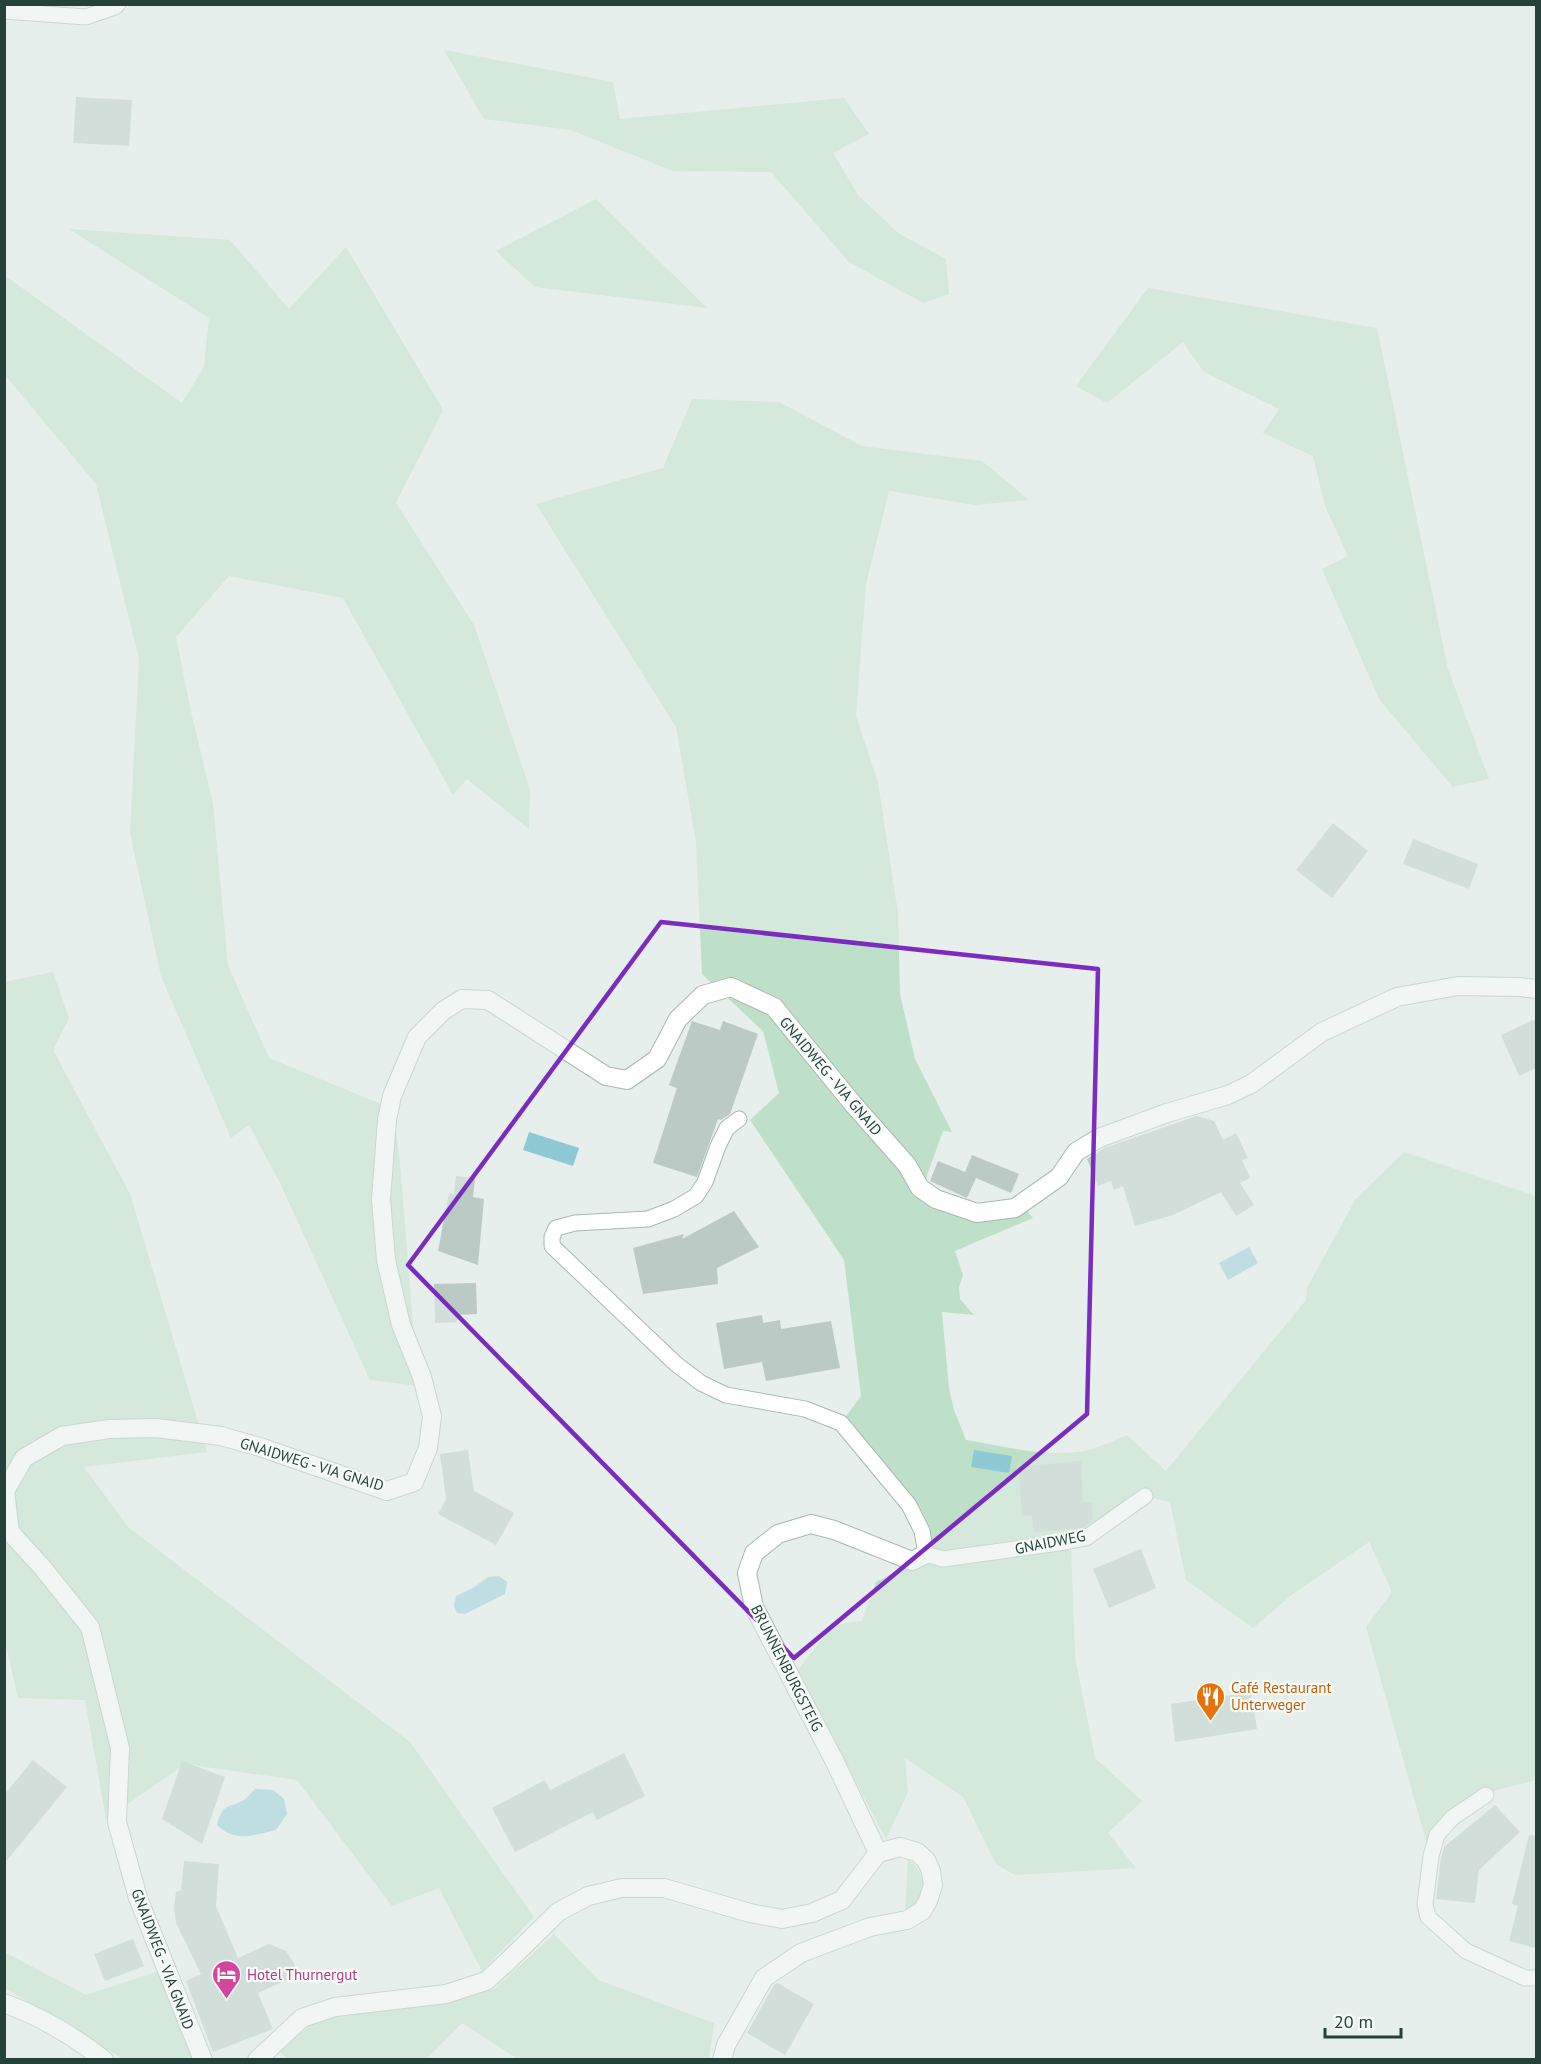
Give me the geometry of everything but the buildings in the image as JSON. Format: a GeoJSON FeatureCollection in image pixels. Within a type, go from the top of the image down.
{"type":"FeatureCollection","features":[{"type":"Feature","properties":{"kind":"street","name":"GNAIDWEG - VIA GNAID"},"geometry":{"type":"LineString","coordinates":[[203,2060],[138,1898],[117,1822],[120,1748],[90,1627],[42,1567],[10,1532],[6,1491],[24,1458],[62,1436],[109,1429],[156,1428],[221,1436],[260,1447],[387,1491],[414,1482],[428,1448],[432,1416],[422,1377],[399,1314],[386,1260],[381,1199],[387,1120],[392,1096],[417,1037],[443,1011],[462,999],[488,1000],[606,1076],[627,1080],[657,1059],[678,1019],[703,994],[731,987],[774,1007],[853,1104],[907,1165],[920,1188],[936,1199],[977,1213],[1015,1208],[1059,1177],[1076,1152],[1099,1138],[1167,1113],[1228,1095],[1251,1084],[1322,1032],[1397,997],[1458,986],[1536,989]]}},
{"type":"Feature","properties":{"kind":"street","name":"BRUNNENBURGSTEIG"},"geometry":{"type":"LineString","coordinates":[[878,1853],[835,1762],[754,1607],[747,1573],[754,1553],[778,1533],[811,1524],[834,1530],[912,1562],[934,1557]]}},
{"type":"Feature","properties":{"kind":"street"},"geometry":{"type":"LineString","coordinates":[[257,2060],[302,2018],[320,2011],[335,2007],[446,1994],[486,1981],[558,1912],[588,1896],[622,1888],[664,1888],[750,1913],[782,1918],[812,1913],[842,1900],[878,1853],[900,1847],[917,1851],[926,1860],[932,1871],[933,1885],[922,1911],[907,1920],[870,1927],[801,1953],[764,1978],[724,2052]]}},
{"type":"Feature","properties":{"kind":"street"},"geometry":{"type":"LineString","coordinates":[[4,2003],[18,2008],[65,2034],[104,2060]]}},
{"type":"Feature","properties":{"kind":"lane"},"geometry":{"type":"LineString","coordinates":[[4,11],[86,17],[118,4]]}},
{"type":"Feature","properties":{"kind":"lane"},"geometry":{"type":"LineString","coordinates":[[739,1119],[727,1128],[705,1182],[696,1196],[674,1209],[648,1219],[575,1223],[556,1228],[552,1237],[552,1246],[676,1364],[701,1383],[726,1395],[805,1408],[841,1422],[909,1505],[934,1557]]}},
{"type":"Feature","properties":{"kind":"lane","name":"GNAIDWEG"},"geometry":{"type":"LineString","coordinates":[[934,1557],[1086,1538],[1145,1496]]}},
{"type":"Feature","properties":{"kind":"lane"},"geometry":{"type":"LineString","coordinates":[[1486,1795],[1452,1818],[1437,1834],[1431,1856],[1425,1904],[1428,1917],[1466,1951],[1525,1978],[1536,1978]]}},
{"type":"Feature","properties":{"kind":"highlighted area"},"geometry":{"type":"Polygon","coordinates":[[[661,922],[1098,969],[1087,1414],[794,1658],[408,1265],[661,922]]]}},
{"type":"Feature","properties":{"kind":"green space"},"geometry":{"type":"Polygon","coordinates":[[[444,50],[613,82],[620,119],[844,98],[869,134],[833,153],[858,195],[898,233],[946,259],[949,294],[923,303],[849,262],[771,172],[673,171],[571,130],[484,119],[444,50]]]}},
{"type":"Feature","properties":{"kind":"green space"},"geometry":{"type":"Polygon","coordinates":[[[596,199],[707,308],[535,287],[496,251],[596,199]]]}},
{"type":"Feature","properties":{"kind":"green space"},"geometry":{"type":"Polygon","coordinates":[[[69,229],[230,240],[289,309],[346,247],[443,410],[396,503],[474,625],[530,789],[529,829],[467,779],[453,795],[343,598],[229,576],[176,637],[213,803],[228,966],[269,1058],[393,1109],[400,1164],[418,1386],[370,1380],[280,1183],[249,1125],[231,1138],[161,976],[130,833],[139,659],[96,484],[5,375],[4,275],[182,403],[204,367],[209,318],[69,229]]]}},
{"type":"Feature","properties":{"kind":"green space"},"geometry":{"type":"Polygon","coordinates":[[[1148,288],[1377,328],[1448,669],[1489,779],[1453,787],[1379,699],[1322,569],[1348,556],[1325,506],[1313,456],[1263,433],[1279,409],[1204,372],[1183,342],[1107,403],[1076,386],[1148,288]]]}},
{"type":"Feature","properties":{"kind":"green space"},"geometry":{"type":"Polygon","coordinates":[[[692,399],[779,402],[862,446],[982,461],[1029,500],[975,505],[889,491],[866,584],[856,716],[878,783],[898,913],[900,994],[915,1059],[952,1132],[943,1131],[925,1181],[936,1199],[977,1214],[1021,1203],[1033,1218],[955,1251],[963,1275],[959,1287],[960,1299],[974,1315],[942,1312],[949,1388],[954,1410],[966,1440],[1029,1451],[1062,1453],[1092,1449],[1127,1435],[1166,1471],[1306,1300],[1307,1288],[1355,1200],[1404,1152],[1536,1196],[1536,1780],[1486,1793],[1452,1817],[1430,1855],[1366,1627],[1392,1592],[1369,1542],[1294,1593],[1253,1628],[1186,1580],[1170,1502],[1145,1496],[1086,1538],[926,1554],[922,1531],[841,1423],[861,1396],[844,1260],[750,1120],[779,1093],[763,1031],[702,974],[696,842],[676,727],[536,504],[663,468],[692,399]]]}},
{"type":"Feature","properties":{"kind":"green space"},"geometry":{"type":"Polygon","coordinates":[[[53,972],[69,1018],[53,1050],[130,1194],[207,1452],[84,1467],[128,1527],[410,1742],[534,1917],[482,1971],[439,1888],[392,1906],[297,1780],[185,1764],[106,1819],[85,1700],[18,1698],[4,1636],[4,982],[53,972]]]}},
{"type":"Feature","properties":{"kind":"green space"},"geometry":{"type":"Polygon","coordinates":[[[1071,1546],[1075,1657],[1095,1758],[1142,1801],[1108,1833],[1136,1868],[1015,1875],[996,1864],[963,1797],[905,1758],[908,1792],[886,1839],[797,1671],[833,1625],[862,1621],[876,1582],[926,1556],[1071,1546]]]}},
{"type":"Feature","properties":{"kind":"green space"},"geometry":{"type":"Polygon","coordinates":[[[908,1858],[919,1872],[924,1887],[920,1901],[905,1913],[908,1858]]]}},
{"type":"Feature","properties":{"kind":"green space"},"geometry":{"type":"Polygon","coordinates":[[[554,1934],[598,1980],[714,2023],[709,2059],[518,2059],[462,2023],[426,2059],[287,2059],[279,2051],[318,2019],[493,1990],[554,1934]]]}},
{"type":"Feature","properties":{"kind":"green space"},"geometry":{"type":"Polygon","coordinates":[[[4,1952],[86,1995],[159,1971],[194,2059],[123,2059],[5,1988],[4,1952]]]}},
{"type":"Feature","properties":{"kind":"water"},"geometry":{"type":"Polygon","coordinates":[[[529,1132],[579,1148],[573,1166],[523,1150],[529,1132]]]}},
{"type":"Feature","properties":{"kind":"water"},"geometry":{"type":"Polygon","coordinates":[[[1249,1247],[1258,1263],[1228,1280],[1219,1263],[1249,1247]]]}},
{"type":"Feature","properties":{"kind":"water"},"geometry":{"type":"Polygon","coordinates":[[[974,1450],[1012,1456],[1009,1473],[971,1467],[974,1450]]]}},
{"type":"Feature","properties":{"kind":"water"},"geometry":{"type":"Polygon","coordinates":[[[499,1576],[507,1582],[505,1594],[465,1614],[457,1613],[454,1606],[456,1596],[473,1588],[488,1577],[499,1576]]]}},
{"type":"Feature","properties":{"kind":"water"},"geometry":{"type":"Polygon","coordinates":[[[255,1789],[273,1790],[284,1799],[287,1814],[276,1830],[238,1836],[224,1831],[217,1825],[224,1809],[244,1800],[255,1789]]]}},
{"type":"Feature","properties":{"kind":"place","name":"Café Restaurant Unterweger"},"geometry":{"type":"Point","coordinates":[1210,1722]}},
{"type":"Feature","properties":{"kind":"place","name":"Hotel Thurnergut"},"geometry":{"type":"Point","coordinates":[226,2000]}}]}
